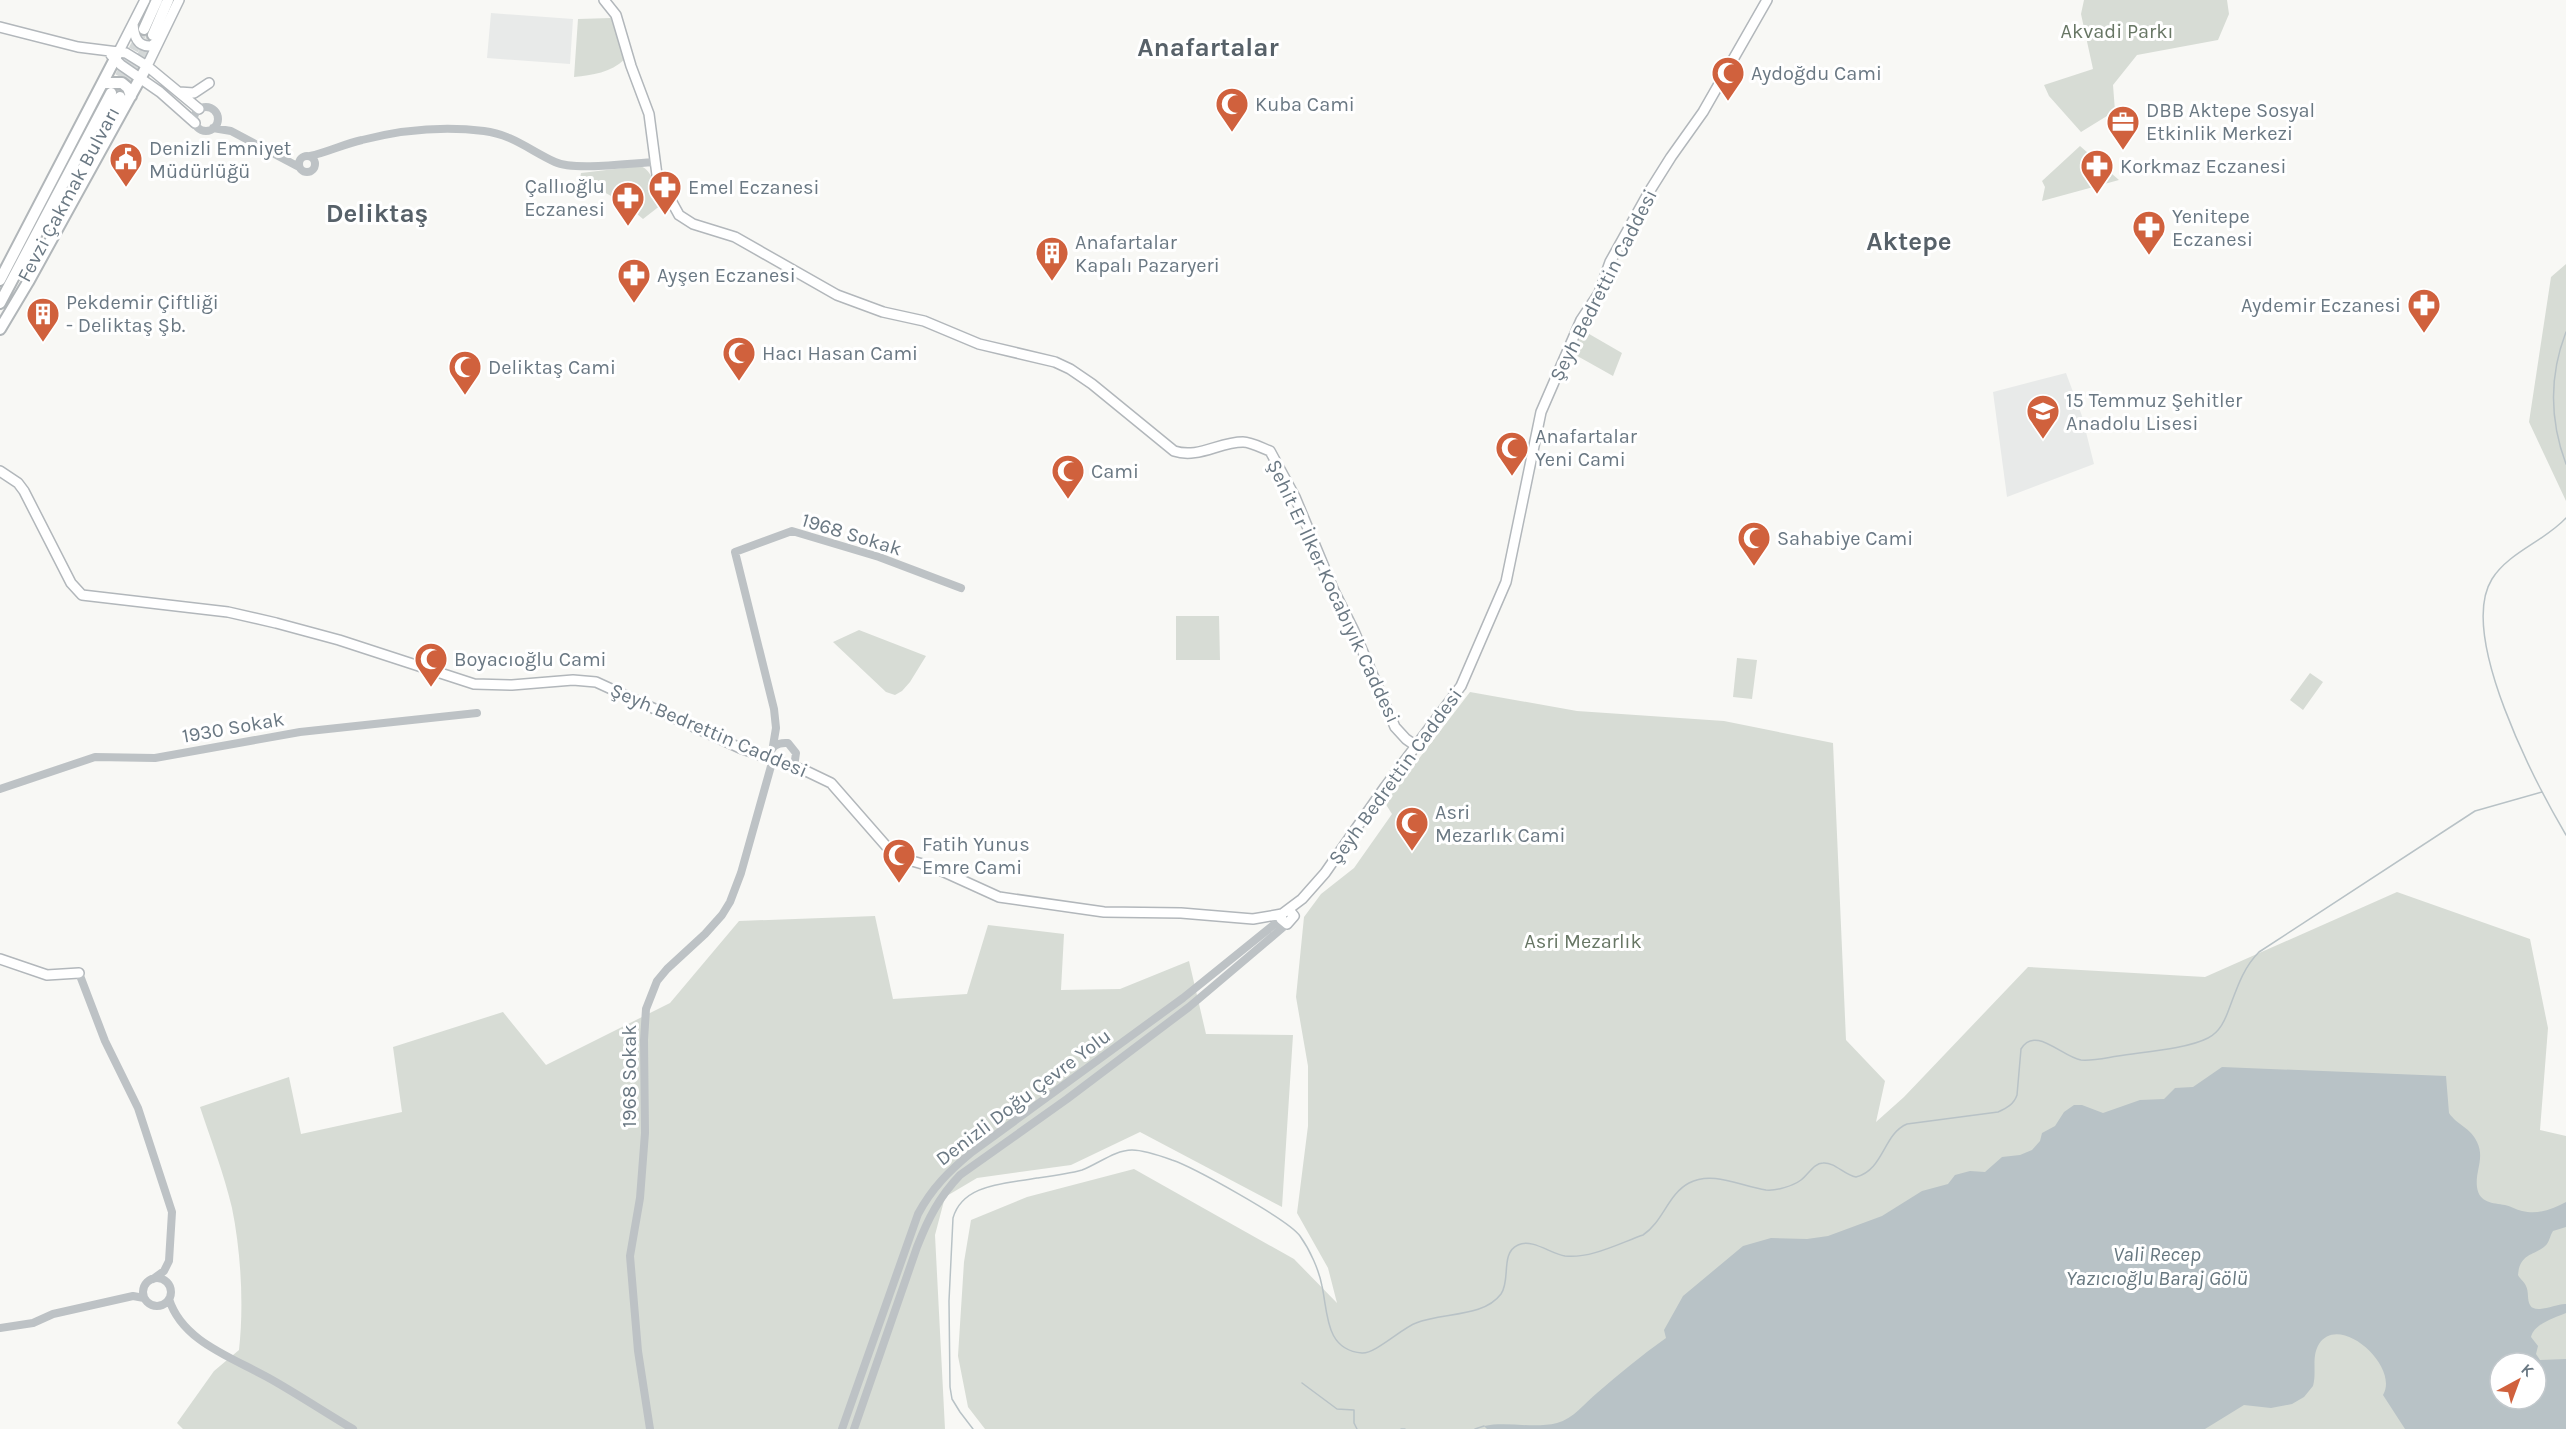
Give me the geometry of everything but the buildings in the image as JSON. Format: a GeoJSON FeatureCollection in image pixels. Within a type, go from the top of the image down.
{"type":"FeatureCollection","features":[{"type":"Feature","properties":{"kind":"main road"},"geometry":{"type":"LineString","coordinates":[[0,280],[103,83],[114,55],[145,0]]}},
{"type":"Feature","properties":{"kind":"main road"},"geometry":{"type":"LineString","coordinates":[[133,22],[135,37],[142,45],[151,46],[157,0]]}},
{"type":"Feature","properties":{"kind":"main road"},"geometry":{"type":"LineString","coordinates":[[0,329],[121,95],[141,77],[147,66],[153,34],[168,0]]}},
{"type":"Feature","properties":{"kind":"main road"},"geometry":{"type":"LineString","coordinates":[[153,34],[179,0]]}},
{"type":"Feature","properties":{"kind":"main road","name":"Şehit Er İlker Kocabıyık Caddesi"},"geometry":{"type":"LineString","coordinates":[[604,0],[616,15],[631,66],[649,114],[655,162],[661,185],[679,215],[693,224],[735,237],[837,296],[883,312],[924,321],[980,344],[1055,362],[1092,384],[1174,452],[1199,453],[1227,444],[1245,442],[1270,451],[1295,497],[1388,713],[1395,727],[1416,746]]}},
{"type":"Feature","properties":{"kind":"main road","name":"Şeyh Bedrettin Caddesi"},"geometry":{"type":"LineString","coordinates":[[0,471],[18,483],[24,491],[71,584],[82,595],[228,612],[276,622],[474,684],[512,685],[590,680],[624,693],[740,747],[831,783],[867,826],[892,851],[905,859],[933,867],[999,897],[1104,912],[1193,914],[1253,919],[1282,916],[1302,899],[1325,873],[1461,686],[1506,582],[1541,412],[1581,320],[1599,293],[1610,262],[1649,192],[1703,112],[1767,0]]}},
{"type":"Feature","properties":{"kind":"main road"},"geometry":{"type":"LineString","coordinates":[[0,27],[114,55],[126,53],[147,66],[199,109]]}},
{"type":"Feature","properties":{"kind":"main road"},"geometry":{"type":"LineString","coordinates":[[114,55],[195,123]]}},
{"type":"Feature","properties":{"kind":"main road"},"geometry":{"type":"LineString","coordinates":[[103,83],[122,83],[121,95]]}},
{"type":"Feature","properties":{"kind":"main road"},"geometry":{"type":"LineString","coordinates":[[177,92],[194,93],[209,83]]}},
{"type":"Feature","properties":{"kind":"main road","name":"Fevzi Çakmak Bulvarı"},"geometry":{"type":"LineString","coordinates":[[0,303],[121,95]]}},
{"type":"Feature","properties":{"kind":"main road","name":"Fevzi Çakmak Bulvarı"},"geometry":{"type":"LineString","coordinates":[[0,323],[121,95]]}},
{"type":"Feature","properties":{"kind":"main road"},"geometry":{"type":"LineString","coordinates":[[1282,916],[1289,910],[1294,916],[1302,899]]}},
{"type":"Feature","properties":{"kind":"main road"},"geometry":{"type":"LineString","coordinates":[[0,959],[46,975],[79,973]]}},
{"type":"Feature","properties":{"kind":"street"},"geometry":{"type":"LineString","coordinates":[[228,130],[208,107],[199,109],[194,116],[195,123],[201,130],[213,128],[228,130],[273,152],[308,173],[331,149]]}},
{"type":"Feature","properties":{"kind":"street"},"geometry":{"type":"LineString","coordinates":[[213,128],[217,122],[216,114]]}},
{"type":"Feature","properties":{"kind":"street"},"geometry":{"type":"LineString","coordinates":[[204,140],[212,133],[228,130]]}},
{"type":"Feature","properties":{"kind":"street"},"geometry":{"type":"LineString","coordinates":[[299,167],[299,162],[307,156],[363,139],[411,130],[485,131],[530,147],[556,163],[576,166],[655,162]]}},
{"type":"Feature","properties":{"kind":"street"},"geometry":{"type":"LineString","coordinates":[[273,152],[307,156],[315,162],[315,167]]}},
{"type":"Feature","properties":{"kind":"street","name":"1968 Sokak"},"geometry":{"type":"LineString","coordinates":[[650,1429],[638,1351],[630,1256],[640,1198],[645,1133],[646,1009],[657,981],[705,934],[730,902],[741,873],[776,728],[735,552],[792,531],[879,557],[961,588]]}},
{"type":"Feature","properties":{"kind":"street","name":"1930 Sokak"},"geometry":{"type":"LineString","coordinates":[[0,789],[95,757],[155,758],[300,732],[477,713]]}},
{"type":"Feature","properties":{"kind":"street"},"geometry":{"type":"LineString","coordinates":[[776,728],[796,753],[794,767]]}},
{"type":"Feature","properties":{"kind":"street"},"geometry":{"type":"LineString","coordinates":[[773,746],[788,744]]}},
{"type":"Feature","properties":{"kind":"street","name":"Denizli Doğu Çevre Yolu"},"geometry":{"type":"LineString","coordinates":[[842,1429],[918,1214],[930,1192],[949,1171],[972,1152],[1183,999],[1282,916]]}},
{"type":"Feature","properties":{"kind":"street","name":"Denizli Doğu Çevre Yolu"},"geometry":{"type":"LineString","coordinates":[[854,1429],[924,1227],[946,1190],[960,1175],[1067,1099],[1189,1007],[1282,916]]}},
{"type":"Feature","properties":{"kind":"street"},"geometry":{"type":"LineString","coordinates":[[79,973],[105,1041],[138,1108],[172,1212],[169,1260],[164,1271],[134,1296]]}},
{"type":"Feature","properties":{"kind":"street"},"geometry":{"type":"LineString","coordinates":[[164,1271],[171,1292],[166,1302]]}},
{"type":"Feature","properties":{"kind":"street"},"geometry":{"type":"LineString","coordinates":[[153,1279],[166,1282]]}},
{"type":"Feature","properties":{"kind":"street"},"geometry":{"type":"LineString","coordinates":[[144,1286],[144,1298]]}},
{"type":"Feature","properties":{"kind":"street"},"geometry":{"type":"LineString","coordinates":[[0,1328],[33,1323],[53,1314],[134,1296],[144,1298],[150,1304],[166,1302]]}},
{"type":"Feature","properties":{"kind":"street"},"geometry":{"type":"LineString","coordinates":[[166,1302],[180,1322],[209,1346],[353,1429]]}},
{"type":"Feature","properties":{"kind":"shaded area"},"geometry":{"type":"Polygon","coordinates":[[[491,13],[573,19],[570,64],[487,58],[491,13]]]}},
{"type":"Feature","properties":{"kind":"shaded area","name":"15 Temmuz Şehitler Anadolu Lisesi"},"geometry":{"type":"Polygon","coordinates":[[[2066,373],[2082,416],[2094,464],[2007,497],[1993,392],[2066,373]]]}},
{"type":"Feature","properties":{"kind":"green space","name":"Akvadi Parkı"},"geometry":{"type":"Polygon","coordinates":[[[2084,0],[2227,0],[2229,14],[2218,40],[2137,55],[2113,85],[2115,111],[2081,132],[2049,96],[2044,85],[2093,69],[2081,14],[2084,0]]]}},
{"type":"Feature","properties":{"kind":"green space"},"geometry":{"type":"Polygon","coordinates":[[[611,18],[625,59],[607,70],[574,77],[578,19],[611,18]]]}},
{"type":"Feature","properties":{"kind":"green space"},"geometry":{"type":"Polygon","coordinates":[[[2080,146],[2119,180],[2042,201],[2045,187],[2042,181],[2080,146]]]}},
{"type":"Feature","properties":{"kind":"green space"},"geometry":{"type":"Polygon","coordinates":[[[640,166],[645,168],[654,182],[661,205],[643,219],[624,203],[580,179],[581,173],[640,166]]]}},
{"type":"Feature","properties":{"kind":"green space"},"geometry":{"type":"Polygon","coordinates":[[[2566,264],[2566,501],[2529,422],[2551,277],[2566,264]]]}},
{"type":"Feature","properties":{"kind":"green space"},"geometry":{"type":"Polygon","coordinates":[[[1584,331],[1622,353],[1613,376],[1572,353],[1584,331]]]}},
{"type":"Feature","properties":{"kind":"green space"},"geometry":{"type":"Polygon","coordinates":[[[1176,616],[1219,616],[1220,660],[1176,660],[1176,616]]]}},
{"type":"Feature","properties":{"kind":"green space"},"geometry":{"type":"Polygon","coordinates":[[[859,630],[926,656],[902,691],[895,695],[886,692],[833,642],[859,630]]]}},
{"type":"Feature","properties":{"kind":"green space"},"geometry":{"type":"Polygon","coordinates":[[[1737,658],[1757,660],[1752,699],[1733,697],[1737,658]]]}},
{"type":"Feature","properties":{"kind":"green space"},"geometry":{"type":"Polygon","coordinates":[[[2310,673],[2323,682],[2303,710],[2290,700],[2310,673]]]}},
{"type":"Feature","properties":{"kind":"green space","name":"Asri Mezarlık"},"geometry":{"type":"Polygon","coordinates":[[[1470,692],[1577,711],[1724,721],[1833,743],[1846,1040],[1885,1081],[1876,1122],[1904,1097],[2028,967],[2205,977],[2397,892],[2530,939],[2548,1028],[2540,1130],[2566,1136],[2566,1429],[985,1429],[968,1407],[958,1356],[964,1262],[971,1220],[1027,1197],[1134,1169],[1294,1259],[1337,1303],[1328,1268],[1297,1213],[1308,1126],[1308,1066],[1296,997],[1304,917],[1321,894],[1354,868],[1392,814],[1385,803],[1470,692]]]}},
{"type":"Feature","properties":{"kind":"green space"},"geometry":{"type":"Polygon","coordinates":[[[875,916],[893,999],[967,994],[988,925],[1064,934],[1061,990],[1120,989],[1189,961],[1206,1034],[1293,1035],[1282,1207],[1140,1132],[1071,1165],[977,1178],[945,1197],[935,1235],[945,1429],[183,1429],[177,1423],[214,1371],[239,1350],[241,1333],[241,1279],[232,1208],[200,1107],[289,1077],[301,1134],[402,1112],[393,1047],[503,1012],[546,1065],[670,1003],[739,921],[875,916]]]}},
{"type":"Feature","properties":{"kind":"water","name":"Vali Recep Yazıcıoğlu Baraj Gölü"},"geometry":{"type":"Polygon","coordinates":[[[2222,1067],[2446,1076],[2449,1113],[2471,1133],[2479,1148],[2477,1187],[2481,1196],[2491,1203],[2528,1212],[2545,1211],[2566,1202],[2566,1227],[2553,1231],[2543,1248],[2525,1258],[2519,1267],[2518,1275],[2526,1286],[2529,1303],[2533,1308],[2541,1309],[2566,1304],[2566,1313],[2536,1328],[2531,1337],[2538,1346],[2537,1351],[2488,1351],[2488,1411],[2548,1411],[2548,1360],[2566,1359],[2566,1429],[2405,1429],[2383,1395],[2386,1383],[2376,1358],[2353,1339],[2340,1335],[2328,1336],[2319,1344],[2315,1354],[2313,1386],[2304,1397],[2292,1404],[2271,1408],[2244,1405],[2205,1429],[1487,1429],[1484,1426],[1548,1425],[1568,1418],[1666,1338],[1664,1330],[1683,1296],[1743,1246],[1771,1238],[1807,1239],[1828,1236],[1882,1216],[1922,1191],[1948,1184],[1955,1175],[1970,1171],[1985,1172],[2002,1157],[2020,1155],[2032,1150],[2040,1141],[2042,1133],[2055,1126],[2064,1112],[2074,1105],[2082,1105],[2103,1113],[2140,1100],[2164,1099],[2175,1088],[2193,1087],[2222,1067]]]}},
{"type":"Feature","properties":{"kind":"waterway"},"geometry":{"type":"LineString","coordinates":[[2566,332],[2560,349],[2554,382],[2554,415],[2566,464]]}},
{"type":"Feature","properties":{"kind":"waterway"},"geometry":{"type":"LineString","coordinates":[[2566,518],[2499,570],[2492,579],[2484,604],[2485,635],[2492,671],[2505,709],[2520,746],[2566,835]]}},
{"type":"Feature","properties":{"kind":"waterway"},"geometry":{"type":"LineString","coordinates":[[973,1429],[952,1399],[950,1387],[949,1301],[953,1218],[958,1206],[966,1198],[988,1187],[1082,1170],[1113,1155],[1132,1150],[1152,1153],[1172,1160],[1219,1183],[1292,1228],[1311,1254],[1319,1273],[1330,1328],[1335,1338],[1350,1350],[1367,1352],[1416,1323],[1473,1311],[1493,1302],[1504,1288],[1509,1254],[1523,1243],[1565,1256],[1595,1253],[1643,1235],[1656,1223],[1676,1194],[1698,1179],[1728,1180],[1766,1190],[1775,1190],[1798,1182],[1814,1167],[1823,1163],[1832,1164],[1856,1177],[1872,1167],[1893,1136],[1907,1124],[1998,1112],[2016,1098],[2021,1049],[2027,1042],[2041,1041],[2074,1058],[2086,1060],[2177,1047],[2208,1038],[2222,1025],[2245,972],[2259,952],[2475,811],[2542,792]]}},
{"type":"Feature","properties":{"kind":"waterway"},"geometry":{"type":"LineString","coordinates":[[1302,1383],[1337,1409],[1354,1410],[1354,1423],[1357,1429]]}},
{"type":"Feature","properties":{"kind":"waterway"},"geometry":{"type":"LineString","coordinates":[[1475,1429],[1484,1426]]}},
{"type":"Feature","properties":{"kind":"tunnel"},"geometry":{"type":"LineString","coordinates":[[113,90],[144,29]]}},
{"type":"Feature","properties":{"kind":"tunnel"},"geometry":{"type":"LineString","coordinates":[[120,97],[153,35]]}},
{"type":"Feature","properties":{"kind":"place","name":"Aydoğdu Cami"},"geometry":{"type":"Point","coordinates":[1728,102]}},
{"type":"Feature","properties":{"kind":"place","name":"Kuba Cami"},"geometry":{"type":"Point","coordinates":[1232,133]}},
{"type":"Feature","properties":{"kind":"place","name":"DBB Aktepe Sosyal Etkinlik Merkezi"},"geometry":{"type":"Point","coordinates":[2123,151]}},
{"type":"Feature","properties":{"kind":"place","name":"Denizli Emniyet Müdürlüğü"},"geometry":{"type":"Point","coordinates":[126,188]}},
{"type":"Feature","properties":{"kind":"place","name":"Korkmaz Eczanesi"},"geometry":{"type":"Point","coordinates":[2097,195]}},
{"type":"Feature","properties":{"kind":"place","name":"Emel Eczanesi"},"geometry":{"type":"Point","coordinates":[665,216]}},
{"type":"Feature","properties":{"kind":"place","name":"Çallıoğlu Eczanesi"},"geometry":{"type":"Point","coordinates":[628,227]}},
{"type":"Feature","properties":{"kind":"place","name":"Yenitepe Eczanesi"},"geometry":{"type":"Point","coordinates":[2149,256]}},
{"type":"Feature","properties":{"kind":"place","name":"Anafartalar Kapalı Pazaryeri"},"geometry":{"type":"Point","coordinates":[1052,282]}},
{"type":"Feature","properties":{"kind":"place","name":"Ayşen Eczanesi"},"geometry":{"type":"Point","coordinates":[634,304]}},
{"type":"Feature","properties":{"kind":"place","name":"Aydemir Eczanesi"},"geometry":{"type":"Point","coordinates":[2424,334]}},
{"type":"Feature","properties":{"kind":"place","name":"Pekdemir Çiftliği - Deliktaş Şb."},"geometry":{"type":"Point","coordinates":[43,343]}},
{"type":"Feature","properties":{"kind":"place","name":"Hacı Hasan Cami"},"geometry":{"type":"Point","coordinates":[739,382]}},
{"type":"Feature","properties":{"kind":"place","name":"Deliktaş Cami"},"geometry":{"type":"Point","coordinates":[465,396]}},
{"type":"Feature","properties":{"kind":"place","name":"15 Temmuz Şehitler Anadolu Lisesi"},"geometry":{"type":"Point","coordinates":[2043,440]}},
{"type":"Feature","properties":{"kind":"place","name":"Anafartalar Yeni Cami"},"geometry":{"type":"Point","coordinates":[1512,477]}},
{"type":"Feature","properties":{"kind":"place","name":"Cami"},"geometry":{"type":"Point","coordinates":[1068,500]}},
{"type":"Feature","properties":{"kind":"place","name":"Sahabiye Cami"},"geometry":{"type":"Point","coordinates":[1754,567]}},
{"type":"Feature","properties":{"kind":"place","name":"Boyacıoğlu Cami"},"geometry":{"type":"Point","coordinates":[431,688]}},
{"type":"Feature","properties":{"kind":"place","name":"Asri Mezarlık Cami"},"geometry":{"type":"Point","coordinates":[1412,852]}},
{"type":"Feature","properties":{"kind":"place","name":"Fatih Yunus Emre Cami"},"geometry":{"type":"Point","coordinates":[899,884]}},
{"type":"Feature","properties":{"kind":"district","name":"Anafartalar"},"geometry":{"type":"Point","coordinates":[1208,47]}},
{"type":"Feature","properties":{"kind":"district","name":"Deliktaş"},"geometry":{"type":"Point","coordinates":[377,213]}},
{"type":"Feature","properties":{"kind":"district","name":"Aktepe"},"geometry":{"type":"Point","coordinates":[1909,241]}}]}
